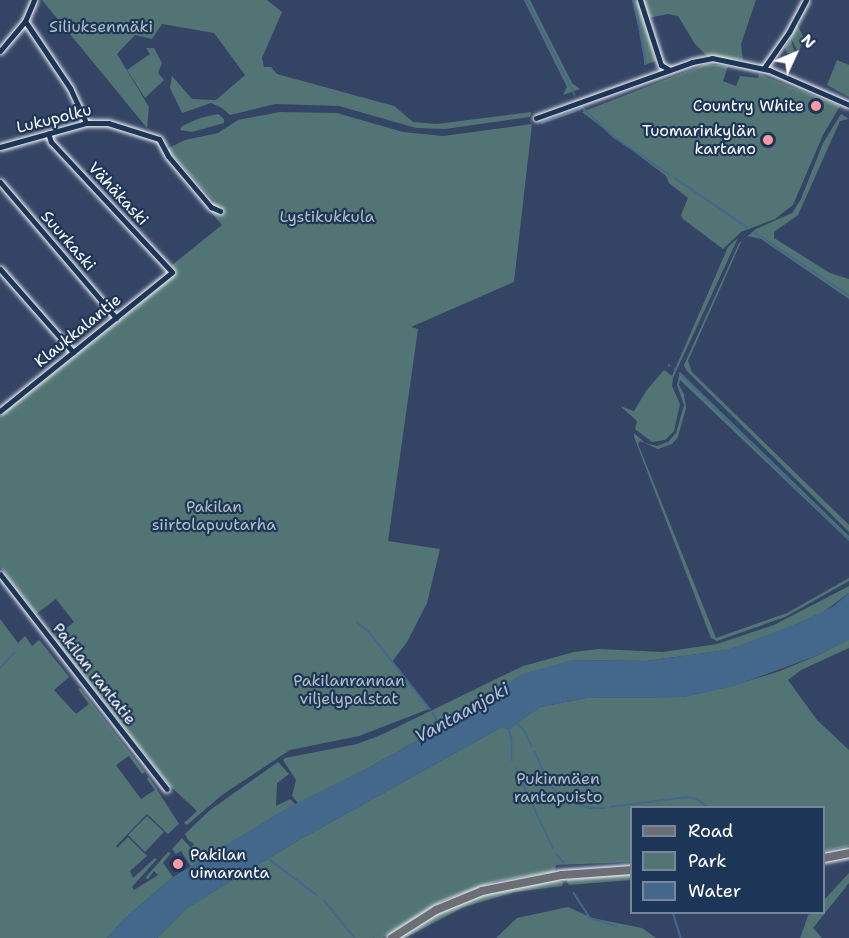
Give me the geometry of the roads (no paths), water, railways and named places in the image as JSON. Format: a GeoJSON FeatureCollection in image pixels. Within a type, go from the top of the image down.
{"type":"FeatureCollection","features":[{"type":"Feature","properties":{"kind":"main road"},"geometry":{"type":"LineString","coordinates":[[825,858],[849,853]]}},
{"type":"Feature","properties":{"kind":"main road"},"geometry":{"type":"LineString","coordinates":[[392,938],[422,917],[482,891],[562,875],[630,870]]}},
{"type":"Feature","properties":{"kind":"street"},"geometry":{"type":"LineString","coordinates":[[0,51],[25,21],[34,0]]}},
{"type":"Feature","properties":{"kind":"street"},"geometry":{"type":"LineString","coordinates":[[640,0],[661,65],[670,70]]}},
{"type":"Feature","properties":{"kind":"street"},"geometry":{"type":"LineString","coordinates":[[764,68],[789,32],[806,0]]}},
{"type":"Feature","properties":{"kind":"street"},"geometry":{"type":"LineString","coordinates":[[25,21],[70,87],[86,123]]}},
{"type":"Feature","properties":{"kind":"street"},"geometry":{"type":"LineString","coordinates":[[536,118],[670,70],[712,58],[764,68],[849,105]]}},
{"type":"Feature","properties":{"kind":"street","name":"Lukupolku"},"geometry":{"type":"LineString","coordinates":[[0,147],[86,123],[108,123],[159,139],[168,156],[211,207],[220,211]]}},
{"type":"Feature","properties":{"kind":"street","name":"Vähäkaski"},"geometry":{"type":"LineString","coordinates":[[48,133],[51,142],[172,272]]}},
{"type":"Feature","properties":{"kind":"street","name":"Suurkaski"},"geometry":{"type":"LineString","coordinates":[[1,187],[116,318]]}},
{"type":"Feature","properties":{"kind":"street"},"geometry":{"type":"LineString","coordinates":[[0,269],[73,352]]}},
{"type":"Feature","properties":{"kind":"street","name":"Klaukkalantie"},"geometry":{"type":"LineString","coordinates":[[0,410],[172,272]]}},
{"type":"Feature","properties":{"kind":"street","name":"Pakilan rantatie"},"geometry":{"type":"LineString","coordinates":[[0,574],[167,789]]}},
{"type":"Feature","properties":{"kind":"water","name":"Vantaanjoki"},"geometry":{"type":"Polygon","coordinates":[[[849,593],[849,639],[821,654],[734,686],[683,697],[586,698],[540,707],[509,730],[502,727],[299,840],[187,908],[157,938],[107,938],[125,918],[173,877],[287,808],[424,737],[522,674],[572,660],[646,661],[727,650],[801,622],[834,606],[849,593]]]}},
{"type":"Feature","properties":{"kind":"waterway"},"geometry":{"type":"LineString","coordinates":[[527,0],[575,95]]}},
{"type":"Feature","properties":{"kind":"waterway"},"geometry":{"type":"LineString","coordinates":[[635,0],[646,64]]}},
{"type":"Feature","properties":{"kind":"waterway"},"geometry":{"type":"LineString","coordinates":[[580,105],[614,137],[669,174]]}},
{"type":"Feature","properties":{"kind":"waterway"},"geometry":{"type":"LineString","coordinates":[[542,123],[581,109]]}},
{"type":"Feature","properties":{"kind":"waterway"},"geometry":{"type":"LineString","coordinates":[[675,178],[747,227]]}},
{"type":"Feature","properties":{"kind":"waterway"},"geometry":{"type":"LineString","coordinates":[[754,232],[849,295]]}},
{"type":"Feature","properties":{"kind":"waterway"},"geometry":{"type":"LineString","coordinates":[[680,373],[849,539]]}},
{"type":"Feature","properties":{"kind":"waterway","name":"Vantaanjoki"},"geometry":{"type":"LineString","coordinates":[[357,622],[369,632],[430,709]]}},
{"type":"Feature","properties":{"kind":"waterway"},"geometry":{"type":"LineString","coordinates":[[0,668],[14,653]]}},
{"type":"Feature","properties":{"kind":"waterway","name":"Vantaanjoki"},"geometry":{"type":"LineString","coordinates":[[433,713],[440,724]]}},
{"type":"Feature","properties":{"kind":"waterway"},"geometry":{"type":"LineString","coordinates":[[517,723],[524,730],[532,746]]}},
{"type":"Feature","properties":{"kind":"waterway"},"geometry":{"type":"LineString","coordinates":[[509,730],[512,740],[512,760]]}},
{"type":"Feature","properties":{"kind":"waterway"},"geometry":{"type":"LineString","coordinates":[[535,751],[548,782],[563,799],[591,808],[605,808]]}},
{"type":"Feature","properties":{"kind":"waterway"},"geometry":{"type":"LineString","coordinates":[[516,768],[553,848]]}},
{"type":"Feature","properties":{"kind":"waterway"},"geometry":{"type":"LineString","coordinates":[[610,807],[687,797],[697,799],[706,806]]}},
{"type":"Feature","properties":{"kind":"waterway"},"geometry":{"type":"LineString","coordinates":[[557,855],[564,862]]}},
{"type":"Feature","properties":{"kind":"waterway"},"geometry":{"type":"LineString","coordinates":[[268,858],[317,895]]}},
{"type":"Feature","properties":{"kind":"waterway"},"geometry":{"type":"LineString","coordinates":[[574,893],[590,918],[616,926]]}},
{"type":"Feature","properties":{"kind":"waterway"},"geometry":{"type":"LineString","coordinates":[[324,900],[355,938]]}},
{"type":"Feature","properties":{"kind":"waterway"},"geometry":{"type":"LineString","coordinates":[[674,914],[681,938]]}},
{"type":"Feature","properties":{"kind":"place","name":"Country White"},"geometry":{"type":"Point","coordinates":[816,106]}},
{"type":"Feature","properties":{"kind":"place","name":"Tuomarinkylän kartano"},"geometry":{"type":"Point","coordinates":[768,140]}},
{"type":"Feature","properties":{"kind":"place","name":"Pakilan uimaranta"},"geometry":{"type":"Point","coordinates":[178,864]}},
{"type":"Feature","properties":{"kind":"park label","name":"Siliuksenmäki"},"geometry":{"type":"Point","coordinates":[101,27]}},
{"type":"Feature","properties":{"kind":"park label","name":"Lystikukkula"},"geometry":{"type":"Point","coordinates":[327,217]}},
{"type":"Feature","properties":{"kind":"park label","name":"Pakilan siirtolapuutarha"},"geometry":{"type":"Point","coordinates":[214,516]}},
{"type":"Feature","properties":{"kind":"park label","name":"Pakilanrannan viljelypalstat"},"geometry":{"type":"Point","coordinates":[349,690]}},
{"type":"Feature","properties":{"kind":"park label","name":"Pukinmäen rantapuisto"},"geometry":{"type":"Point","coordinates":[558,788]}}]}
